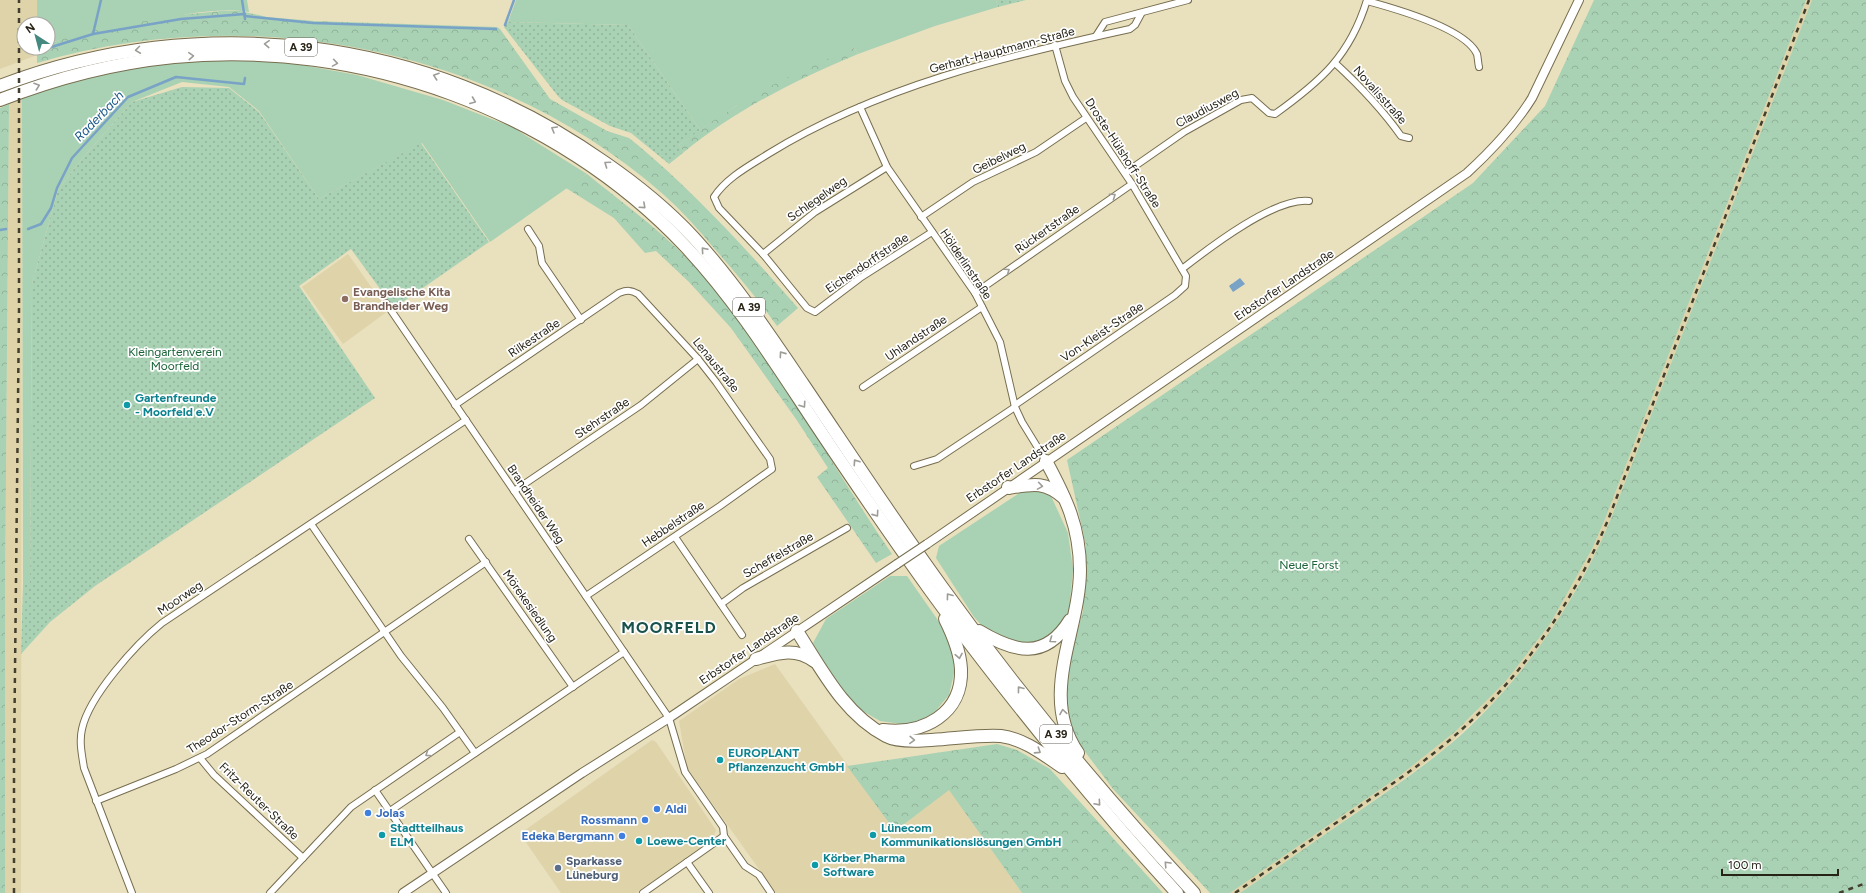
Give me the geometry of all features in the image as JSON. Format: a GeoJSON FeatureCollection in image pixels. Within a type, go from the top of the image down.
{"type":"FeatureCollection","features":[{"type":"Feature","properties":{"kind":"highway","name":"A 39"},"geometry":{"type":"LineString","coordinates":[[0,86],[52,68],[131,51],[196,44],[284,45],[367,57],[424,72],[480,92],[541,121],[587,150],[645,192],[693,237],[712,260],[759,321],[943,588],[1082,767],[1194,893]]}},
{"type":"Feature","properties":{"kind":"highway","name":"A 39"},"geometry":{"type":"LineString","coordinates":[[0,100],[56,80],[129,63],[178,56],[242,55],[318,61],[384,73],[459,96],[514,120],[566,150],[637,201],[684,245],[708,272],[766,349],[846,470],[934,596],[1072,774],[1177,893]]}},
{"type":"Feature","properties":{"kind":"highway"},"geometry":{"type":"LineString","coordinates":[[1046,461],[1068,502],[1078,537],[1079,588],[1076,610],[1060,683],[1063,716],[1068,733],[1076,749],[1107,795]]}},
{"type":"Feature","properties":{"kind":"highway"},"geometry":{"type":"LineString","coordinates":[[1008,487],[1031,484],[1041,485],[1056,492],[1068,502]]}},
{"type":"Feature","properties":{"kind":"highway"},"geometry":{"type":"LineString","coordinates":[[876,729],[893,732],[922,728],[937,720],[947,710],[955,698],[960,684],[961,670],[959,654],[954,636],[933,597],[934,596]]}},
{"type":"Feature","properties":{"kind":"highway"},"geometry":{"type":"LineString","coordinates":[[973,627],[1005,645],[1018,649],[1034,649],[1050,643],[1063,632],[1076,610]]}},
{"type":"Feature","properties":{"kind":"highway"},"geometry":{"type":"LineString","coordinates":[[797,631],[836,691],[854,714],[887,737],[919,741],[982,735],[1002,736],[1020,741],[1035,748],[1072,774]]}},
{"type":"Feature","properties":{"kind":"highway"},"geometry":{"type":"LineString","coordinates":[[756,659],[783,652],[793,652],[807,656],[818,664]]}},
{"type":"Feature","properties":{"kind":"street"},"geometry":{"type":"LineString","coordinates":[[1096,36],[1106,22],[1141,14],[1188,0]]}},
{"type":"Feature","properties":{"kind":"street"},"geometry":{"type":"LineString","coordinates":[[1367,0],[1413,14],[1457,36],[1470,46],[1477,54],[1479,66]]}},
{"type":"Feature","properties":{"kind":"street","name":"Claudiusweg"},"geometry":{"type":"LineString","coordinates":[[1125,173],[1184,132],[1241,100],[1252,98],[1269,113],[1275,114],[1306,92],[1335,63],[1356,30],[1367,0]]}},
{"type":"Feature","properties":{"kind":"street","name":"Erbstorfer Landstraße"},"geometry":{"type":"LineString","coordinates":[[403,893],[575,778],[669,718],[927,544],[1046,461],[1443,191],[1467,173],[1502,139],[1524,112],[1579,0]]}},
{"type":"Feature","properties":{"kind":"street","name":"Gerhart-Hauptmann-Straße"},"geometry":{"type":"LineString","coordinates":[[815,312],[807,308],[763,254],[719,208],[714,197],[721,186],[750,165],[786,143],[860,107],[963,70],[1055,45],[1130,29],[1135,25],[1141,14]]}},
{"type":"Feature","properties":{"kind":"street","name":"Droste-Hülshoff-Straße"},"geometry":{"type":"LineString","coordinates":[[1055,45],[1065,82],[1086,118],[1132,184],[1182,268]]}},
{"type":"Feature","properties":{"kind":"street","name":"Novalisstraße"},"geometry":{"type":"LineString","coordinates":[[1335,63],[1360,86],[1380,108],[1401,136],[1409,138]]}},
{"type":"Feature","properties":{"kind":"street","name":"Hölderlinstraße"},"geometry":{"type":"LineString","coordinates":[[860,107],[887,167],[975,293],[982,306],[1000,342],[1015,406],[1022,422],[1046,461]]}},
{"type":"Feature","properties":{"kind":"street","name":"Geibelweg"},"geometry":{"type":"LineString","coordinates":[[921,217],[973,182],[1036,152],[1086,118]]}},
{"type":"Feature","properties":{"kind":"street","name":"Schlegelweg"},"geometry":{"type":"LineString","coordinates":[[763,254],[815,212],[887,167]]}},
{"type":"Feature","properties":{"kind":"street","name":"Rückertstraße"},"geometry":{"type":"LineString","coordinates":[[975,293],[1132,184]]}},
{"type":"Feature","properties":{"kind":"street"},"geometry":{"type":"LineString","coordinates":[[1182,268],[1255,219],[1279,207],[1301,200],[1309,202]]}},
{"type":"Feature","properties":{"kind":"street"},"geometry":{"type":"LineString","coordinates":[[528,229],[539,246],[542,264],[581,320]]}},
{"type":"Feature","properties":{"kind":"street","name":"Eichendorffstraße"},"geometry":{"type":"LineString","coordinates":[[815,312],[860,278],[932,232]]}},
{"type":"Feature","properties":{"kind":"street","name":"Von-Kleist-Straße"},"geometry":{"type":"LineString","coordinates":[[1015,406],[1175,295],[1185,286],[1186,276],[1182,268]]}},
{"type":"Feature","properties":{"kind":"street","name":"Rilkestraße"},"geometry":{"type":"LineString","coordinates":[[455,405],[626,290]]}},
{"type":"Feature","properties":{"kind":"street","name":"Lenaustraße"},"geometry":{"type":"LineString","coordinates":[[626,290],[631,290],[638,294],[698,358],[751,430],[770,459],[772,469]]}},
{"type":"Feature","properties":{"kind":"street","name":"Brandheider Weg"},"geometry":{"type":"LineString","coordinates":[[386,303],[669,718],[683,768],[723,827],[724,836],[745,866],[759,875],[771,893]]}},
{"type":"Feature","properties":{"kind":"street","name":"Uhlandstraße"},"geometry":{"type":"LineString","coordinates":[[863,387],[982,306]]}},
{"type":"Feature","properties":{"kind":"street","name":"Stehrstraße"},"geometry":{"type":"LineString","coordinates":[[514,491],[641,405],[698,358]]}},
{"type":"Feature","properties":{"kind":"street"},"geometry":{"type":"LineString","coordinates":[[914,466],[936,459],[1015,406]]}},
{"type":"Feature","properties":{"kind":"street","name":"Moorweg"},"geometry":{"type":"LineString","coordinates":[[132,893],[84,768],[81,735],[86,716],[115,672],[149,634],[162,623],[466,420]]}},
{"type":"Feature","properties":{"kind":"street","name":"Hebbelstraße"},"geometry":{"type":"LineString","coordinates":[[586,596],[675,537],[772,469]]}},
{"type":"Feature","properties":{"kind":"street"},"geometry":{"type":"LineString","coordinates":[[311,524],[405,661],[443,708],[475,753]]}},
{"type":"Feature","properties":{"kind":"street","name":"Scheffelstraße"},"geometry":{"type":"LineString","coordinates":[[721,604],[743,588],[847,528]]}},
{"type":"Feature","properties":{"kind":"street"},"geometry":{"type":"LineString","coordinates":[[675,537],[742,635]]}},
{"type":"Feature","properties":{"kind":"street","name":"Mörekesiedlung"},"geometry":{"type":"LineString","coordinates":[[469,538],[573,687]]}},
{"type":"Feature","properties":{"kind":"street","name":"Theodor-Storm-Straße"},"geometry":{"type":"LineString","coordinates":[[96,801],[200,758],[486,562]]}},
{"type":"Feature","properties":{"kind":"street"},"geometry":{"type":"LineString","coordinates":[[390,811],[624,652]]}},
{"type":"Feature","properties":{"kind":"street"},"geometry":{"type":"LineString","coordinates":[[270,893],[351,807],[460,732]]}},
{"type":"Feature","properties":{"kind":"street","name":"Fritz-Reuter-Straße"},"geometry":{"type":"LineString","coordinates":[[200,758],[214,775],[303,858]]}},
{"type":"Feature","properties":{"kind":"street"},"geometry":{"type":"LineString","coordinates":[[376,790],[446,893]]}},
{"type":"Feature","properties":{"kind":"street"},"geometry":{"type":"LineString","coordinates":[[643,893],[724,836]]}},
{"type":"Feature","properties":{"kind":"street"},"geometry":{"type":"LineString","coordinates":[[687,862],[709,893]]}},
{"type":"Feature","properties":{"kind":"street"},"geometry":{"type":"LineString","coordinates":[[652,886],[657,893]]}},
{"type":"Feature","properties":{"kind":"shaded area"},"geometry":{"type":"Polygon","coordinates":[[[0,0],[37,0],[37,16],[16,16],[16,56],[34,56],[0,69],[0,0]]]}},
{"type":"Feature","properties":{"kind":"shaded area"},"geometry":{"type":"Polygon","coordinates":[[[1806,0],[1812,0],[1610,521],[1597,551],[1555,627],[1535,654],[1494,702],[1445,748],[1401,781],[1240,893],[1230,893],[1398,777],[1456,731],[1474,714],[1530,650],[1550,624],[1592,549],[1605,519],[1806,0]]]}},
{"type":"Feature","properties":{"kind":"shaded area"},"geometry":{"type":"Polygon","coordinates":[[[22,98],[21,893],[5,893],[5,598],[9,104],[22,98]]]}},
{"type":"Feature","properties":{"kind":"shaded area","name":"Evangelische Kita Brandheider Weg"},"geometry":{"type":"Polygon","coordinates":[[[348,254],[388,311],[343,344],[302,287],[348,254]]]}},
{"type":"Feature","properties":{"kind":"shaded area"},"geometry":{"type":"Polygon","coordinates":[[[775,664],[895,831],[949,789],[1022,893],[776,893],[687,768],[679,721],[739,679],[775,664]]]}},
{"type":"Feature","properties":{"kind":"shaded area"},"geometry":{"type":"Polygon","coordinates":[[[652,740],[656,742],[716,830],[713,839],[636,893],[561,893],[521,833],[652,740]]]}},
{"type":"Feature","properties":{"kind":"green space"},"geometry":{"type":"Polygon","coordinates":[[[37,0],[247,0],[249,12],[224,10],[186,14],[98,30],[56,41],[56,16],[37,16],[37,0]]]}},
{"type":"Feature","properties":{"kind":"green space"},"geometry":{"type":"Polygon","coordinates":[[[516,0],[996,0],[998,7],[935,26],[858,54],[854,48],[736,106],[700,130],[628,25],[508,22],[516,0]]]}},
{"type":"Feature","properties":{"kind":"green space"},"geometry":{"type":"Polygon","coordinates":[[[996,0],[1026,0],[998,7],[996,0]]]}},
{"type":"Feature","properties":{"kind":"green space","name":"Neue Forst"},"geometry":{"type":"Polygon","coordinates":[[[1594,0],[1806,0],[1605,519],[1592,549],[1550,624],[1505,682],[1456,731],[1398,777],[1230,893],[1210,893],[1113,789],[1080,745],[1073,732],[1068,715],[1066,699],[1067,668],[1083,611],[1086,546],[1067,460],[1473,183],[1545,106],[1594,0]]]}},
{"type":"Feature","properties":{"kind":"green space"},"geometry":{"type":"Polygon","coordinates":[[[1812,0],[1866,0],[1866,893],[1240,893],[1398,784],[1461,735],[1507,688],[1547,636],[1565,608],[1597,551],[1610,521],[1812,0]]]}},
{"type":"Feature","properties":{"kind":"green space"},"geometry":{"type":"Polygon","coordinates":[[[221,11],[240,11],[267,17],[314,21],[497,27],[500,29],[550,99],[607,131],[629,138],[639,146],[722,224],[798,308],[777,326],[730,266],[690,220],[664,195],[598,144],[525,103],[448,72],[367,50],[285,38],[201,36],[118,45],[37,63],[37,56],[56,56],[56,41],[82,32],[179,15],[221,11]]]}},
{"type":"Feature","properties":{"kind":"green space"},"geometry":{"type":"Polygon","coordinates":[[[508,22],[628,25],[700,130],[679,145],[684,152],[669,164],[631,133],[610,126],[562,100],[504,27],[508,22]]]}},
{"type":"Feature","properties":{"kind":"green space"},"geometry":{"type":"Polygon","coordinates":[[[854,48],[858,54],[812,74],[746,109],[725,122],[684,152],[679,145],[720,116],[763,90],[785,78],[854,48]]]}},
{"type":"Feature","properties":{"kind":"green space"},"geometry":{"type":"Polygon","coordinates":[[[184,59],[286,62],[357,75],[443,100],[512,127],[587,174],[490,242],[422,143],[319,199],[259,111],[229,87],[182,82],[132,102],[81,160],[58,190],[32,284],[30,585],[23,584],[22,98],[86,76],[184,59]]]}},
{"type":"Feature","properties":{"kind":"green space","name":"Kleingartenverein Moorfeld"},"geometry":{"type":"Polygon","coordinates":[[[182,87],[229,88],[259,112],[319,199],[421,143],[489,242],[394,308],[351,249],[299,286],[375,398],[95,586],[50,622],[21,654],[23,584],[30,584],[32,284],[58,190],[81,160],[132,102],[182,87]]]}},
{"type":"Feature","properties":{"kind":"green space"},"geometry":{"type":"Polygon","coordinates":[[[9,104],[5,598],[5,893],[0,893],[0,108],[9,104]]]}},
{"type":"Feature","properties":{"kind":"green space"},"geometry":{"type":"Polygon","coordinates":[[[587,174],[645,220],[686,257],[726,304],[752,338],[800,410],[892,554],[876,563],[817,477],[828,468],[796,419],[731,328],[689,282],[656,251],[645,253],[614,218],[566,188],[587,174]]]}},
{"type":"Feature","properties":{"kind":"green space"},"geometry":{"type":"Polygon","coordinates":[[[1027,488],[1051,496],[1068,533],[1073,569],[1069,611],[1060,627],[1047,638],[1033,643],[1017,643],[985,629],[974,617],[936,558],[939,546],[1027,488]]]}},
{"type":"Feature","properties":{"kind":"green space"},"geometry":{"type":"Polygon","coordinates":[[[890,576],[907,576],[949,636],[955,669],[949,695],[933,714],[908,725],[880,721],[859,709],[835,683],[813,643],[826,619],[890,576]]]}},
{"type":"Feature","properties":{"kind":"green space"},"geometry":{"type":"Polygon","coordinates":[[[997,744],[1017,750],[1050,769],[1163,893],[1022,893],[949,790],[895,831],[847,766],[997,744]]]}},
{"type":"Feature","properties":{"kind":"water"},"geometry":{"type":"Polygon","coordinates":[[[1240,278],[1245,284],[1233,292],[1229,286],[1240,278]]]}},
{"type":"Feature","properties":{"kind":"waterway"},"geometry":{"type":"LineString","coordinates":[[101,0],[93,34],[181,19],[245,14]]}},
{"type":"Feature","properties":{"kind":"waterway","name":"Raderbach"},"geometry":{"type":"LineString","coordinates":[[242,0],[245,19]]}},
{"type":"Feature","properties":{"kind":"waterway"},"geometry":{"type":"LineString","coordinates":[[505,25],[514,0]]}},
{"type":"Feature","properties":{"kind":"waterway"},"geometry":{"type":"LineString","coordinates":[[245,16],[313,23],[496,29]]}},
{"type":"Feature","properties":{"kind":"waterway"},"geometry":{"type":"LineString","coordinates":[[56,46],[93,34]]}},
{"type":"Feature","properties":{"kind":"waterway","name":"Raderbach"},"geometry":{"type":"LineString","coordinates":[[28,229],[41,224],[51,208],[57,188],[72,158],[128,97],[176,77],[244,84],[245,78]]}},
{"type":"Feature","properties":{"kind":"waterway","name":"Raderbach"},"geometry":{"type":"LineString","coordinates":[[0,230],[6,229]]}},
{"type":"Feature","properties":{"kind":"railway"},"geometry":{"type":"LineString","coordinates":[[14,893],[19,311],[19,0]]}},
{"type":"Feature","properties":{"kind":"railway"},"geometry":{"type":"LineString","coordinates":[[1235,893],[1423,762],[1448,742],[1484,709],[1506,685],[1546,634],[1580,579],[1608,520],[1809,0]]}},
{"type":"Feature","properties":{"kind":"railway"},"geometry":{"type":"LineString","coordinates":[[1839,893],[1866,883]]}},
{"type":"Feature","properties":{"kind":"place","name":"Evangelische Kita Brandheider Weg"},"geometry":{"type":"Point","coordinates":[345,299]}},
{"type":"Feature","properties":{"kind":"place","name":"Gartenfreunde - Moorfeld e.V"},"geometry":{"type":"Point","coordinates":[127,405]}},
{"type":"Feature","properties":{"kind":"place","name":"EUROPLANT Pflanzenzucht GmbH"},"geometry":{"type":"Point","coordinates":[720,760]}},
{"type":"Feature","properties":{"kind":"place","name":"Aldi"},"geometry":{"type":"Point","coordinates":[657,809]}},
{"type":"Feature","properties":{"kind":"place","name":"Jolas"},"geometry":{"type":"Point","coordinates":[368,813]}},
{"type":"Feature","properties":{"kind":"place","name":"Rossmann"},"geometry":{"type":"Point","coordinates":[645,820]}},
{"type":"Feature","properties":{"kind":"place","name":"Stadtteilhaus ELM"},"geometry":{"type":"Point","coordinates":[382,835]}},
{"type":"Feature","properties":{"kind":"place","name":"Lünecom Kommunikationslösungen GmbH"},"geometry":{"type":"Point","coordinates":[873,835]}},
{"type":"Feature","properties":{"kind":"place","name":"Edeka Bergmann"},"geometry":{"type":"Point","coordinates":[622,836]}},
{"type":"Feature","properties":{"kind":"place","name":"Loewe-Center"},"geometry":{"type":"Point","coordinates":[639,841]}},
{"type":"Feature","properties":{"kind":"place","name":"Körber Pharma Software"},"geometry":{"type":"Point","coordinates":[815,865]}},
{"type":"Feature","properties":{"kind":"place","name":"Sparkasse Lüneburg"},"geometry":{"type":"Point","coordinates":[558,868]}},
{"type":"Feature","properties":{"kind":"district","name":"MOORFELD"},"geometry":{"type":"Point","coordinates":[669,627]}}]}
